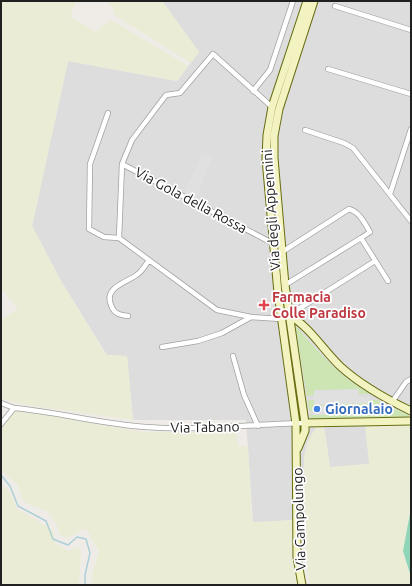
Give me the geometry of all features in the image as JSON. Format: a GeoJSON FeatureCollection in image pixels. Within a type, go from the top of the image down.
{"type":"FeatureCollection","features":[{"type":"Feature","properties":{"kind":"street"},"geometry":{"type":"LineString","coordinates":[[254,91],[270,70],[293,1]]}},
{"type":"Feature","properties":{"kind":"street","name":"Via degli Appennini"},"geometry":{"type":"LineString","coordinates":[[296,424],[272,244],[266,158],[267,135],[307,1]]}},
{"type":"Feature","properties":{"kind":"street","name":"Via degli Appennini"},"geometry":{"type":"LineString","coordinates":[[305,423],[284,285],[274,158],[274,136],[275,108],[314,1]]}},
{"type":"Feature","properties":{"kind":"street"},"geometry":{"type":"LineString","coordinates":[[335,6],[411,30]]}},
{"type":"Feature","properties":{"kind":"street"},"geometry":{"type":"LineString","coordinates":[[119,238],[122,164],[132,140],[166,95],[180,94],[213,54],[275,108]]}},
{"type":"Feature","properties":{"kind":"street"},"geometry":{"type":"LineString","coordinates":[[328,69],[411,94]]}},
{"type":"Feature","properties":{"kind":"street"},"geometry":{"type":"LineString","coordinates":[[108,113],[90,164],[89,230],[104,238],[119,238],[217,310],[251,317],[281,319],[376,261]]}},
{"type":"Feature","properties":{"kind":"street"},"geometry":{"type":"LineString","coordinates":[[390,194],[411,129]]}},
{"type":"Feature","properties":{"kind":"street"},"geometry":{"type":"LineString","coordinates":[[305,130],[344,142],[353,148],[411,221]]}},
{"type":"Feature","properties":{"kind":"street","name":"Via Gola della Rossa"},"geometry":{"type":"LineString","coordinates":[[122,164],[281,248]]}},
{"type":"Feature","properties":{"kind":"street"},"geometry":{"type":"LineString","coordinates":[[281,248],[349,210],[353,210],[360,215],[370,232],[284,285]]}},
{"type":"Feature","properties":{"kind":"street"},"geometry":{"type":"LineString","coordinates":[[361,238],[388,281]]}},
{"type":"Feature","properties":{"kind":"street"},"geometry":{"type":"LineString","coordinates":[[128,316],[119,315],[112,309],[110,303],[112,292],[118,285],[140,273],[149,260]]}},
{"type":"Feature","properties":{"kind":"street"},"geometry":{"type":"LineString","coordinates":[[289,315],[300,321],[341,367],[392,402],[411,411]]}},
{"type":"Feature","properties":{"kind":"street"},"geometry":{"type":"LineString","coordinates":[[162,347],[198,341],[222,333],[251,317]]}},
{"type":"Feature","properties":{"kind":"street"},"geometry":{"type":"LineString","coordinates":[[233,356],[244,395],[258,426]]}},
{"type":"Feature","properties":{"kind":"street"},"geometry":{"type":"LineString","coordinates":[[392,402],[406,382],[411,379]]}},
{"type":"Feature","properties":{"kind":"street","name":"Via Tabano"},"geometry":{"type":"LineString","coordinates":[[1,403],[14,408],[113,424],[146,427],[210,429],[305,423],[411,421]]}},
{"type":"Feature","properties":{"kind":"street"},"geometry":{"type":"LineString","coordinates":[[1,424],[14,408]]}},
{"type":"Feature","properties":{"kind":"street","name":"Via Campolungo"},"geometry":{"type":"LineString","coordinates":[[297,454],[304,432],[305,423]]}},
{"type":"Feature","properties":{"kind":"street","name":"Via Campolungo"},"geometry":{"type":"LineString","coordinates":[[296,424],[297,557],[302,585]]}},
{"type":"Feature","properties":{"kind":"shaded area"},"geometry":{"type":"Polygon","coordinates":[[[162,1],[411,1],[411,424],[369,464],[330,467],[324,427],[304,458],[305,519],[253,523],[246,420],[133,420],[127,356],[107,355],[61,281],[32,226],[68,61],[177,81],[199,52],[162,1]]]}},
{"type":"Feature","properties":{"kind":"shaded area"},"geometry":{"type":"Polygon","coordinates":[[[202,153],[212,158],[196,198],[185,192],[202,153]]]}},
{"type":"Feature","properties":{"kind":"shaded area"},"geometry":{"type":"Polygon","coordinates":[[[358,389],[359,397],[369,397],[369,403],[314,405],[314,391],[358,389]]]}},
{"type":"Feature","properties":{"kind":"shaded area"},"geometry":{"type":"Polygon","coordinates":[[[375,405],[375,413],[321,414],[321,406],[375,405]]]}},
{"type":"Feature","properties":{"kind":"green space"},"geometry":{"type":"Polygon","coordinates":[[[1,1],[76,1],[70,17],[96,32],[111,20],[188,66],[177,81],[68,61],[32,226],[61,281],[106,355],[127,356],[133,420],[33,406],[1,398],[1,320],[18,309],[1,288],[1,1]]]}},
{"type":"Feature","properties":{"kind":"green space"},"geometry":{"type":"Polygon","coordinates":[[[107,1],[162,1],[199,52],[191,63],[116,16],[113,8],[107,1]]]}},
{"type":"Feature","properties":{"kind":"green space"},"geometry":{"type":"Polygon","coordinates":[[[295,325],[321,354],[339,371],[370,394],[359,394],[358,389],[314,390],[314,395],[307,396],[295,325]]]}},
{"type":"Feature","properties":{"kind":"green space"},"geometry":{"type":"Polygon","coordinates":[[[314,400],[314,405],[369,403],[369,400],[377,400],[387,406],[382,409],[375,410],[375,406],[321,406],[321,410],[310,411],[307,401],[314,400]]]}},
{"type":"Feature","properties":{"kind":"green space"},"geometry":{"type":"Polygon","coordinates":[[[393,408],[411,417],[311,419],[310,415],[376,415],[386,413],[393,408]]]}},
{"type":"Feature","properties":{"kind":"green space"},"geometry":{"type":"Polygon","coordinates":[[[18,410],[144,432],[236,432],[238,447],[248,446],[252,522],[295,520],[301,585],[92,585],[92,574],[99,551],[86,528],[67,538],[60,535],[56,523],[48,512],[24,502],[18,485],[1,470],[1,427],[11,413],[18,410]]]}},
{"type":"Feature","properties":{"kind":"green space"},"geometry":{"type":"Polygon","coordinates":[[[411,424],[411,504],[403,551],[411,579],[411,585],[309,585],[305,541],[304,458],[307,443],[316,427],[324,426],[330,467],[369,464],[365,425],[411,424]]]}},
{"type":"Feature","properties":{"kind":"green space"},"geometry":{"type":"Polygon","coordinates":[[[1,484],[9,491],[17,509],[53,530],[56,544],[68,551],[78,547],[81,552],[79,585],[1,585],[1,484]]]}},
{"type":"Feature","properties":{"kind":"green space"},"geometry":{"type":"Polygon","coordinates":[[[411,508],[411,577],[403,551],[411,508]]]}},
{"type":"Feature","properties":{"kind":"waterway"},"geometry":{"type":"LineString","coordinates":[[1,475],[10,486],[18,506],[46,521],[53,539],[68,545],[77,537],[86,539],[90,553],[85,575],[85,585]]}},
{"type":"Feature","properties":{"kind":"place","name":"Farmacia Colle Paradiso"},"geometry":{"type":"Point","coordinates":[264,305]}},
{"type":"Feature","properties":{"kind":"place","name":"Giornalaio"},"geometry":{"type":"Point","coordinates":[317,409]}}]}
